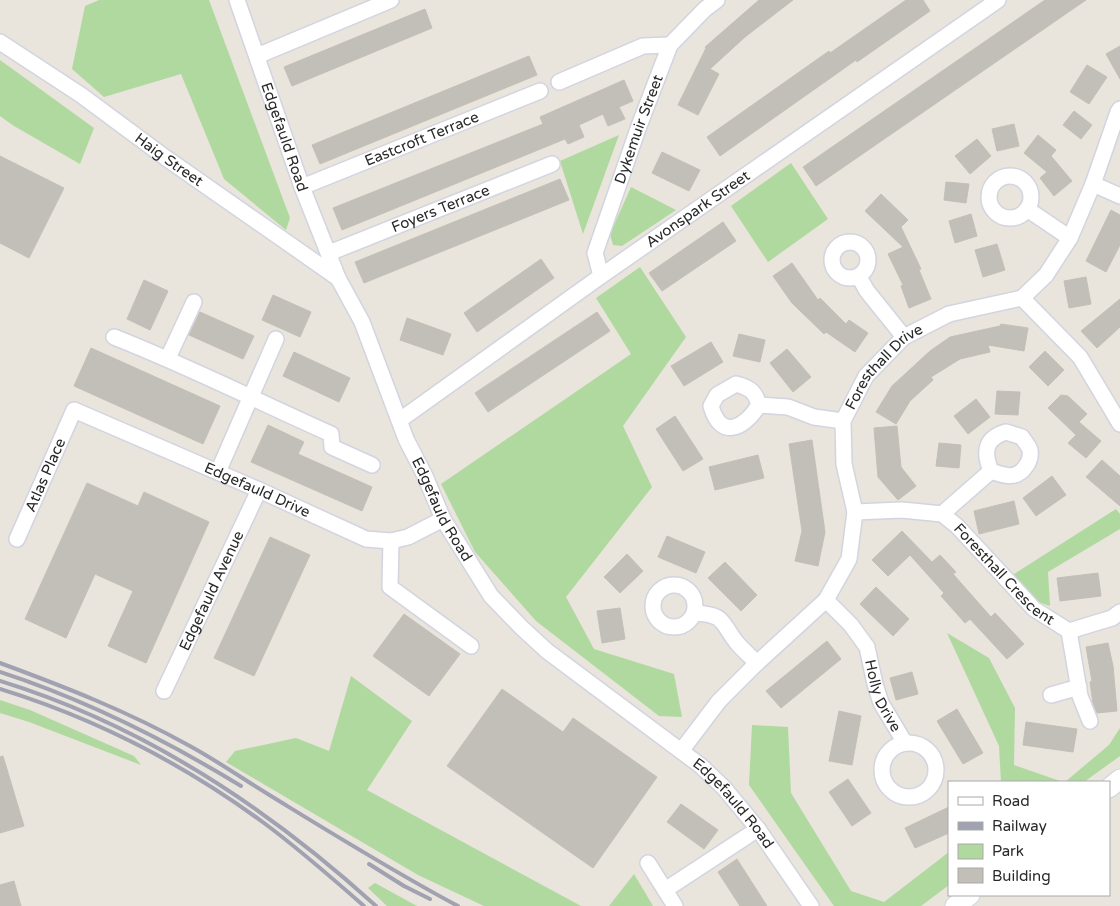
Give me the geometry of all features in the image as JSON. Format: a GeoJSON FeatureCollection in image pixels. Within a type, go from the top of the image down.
{"type":"FeatureCollection","features":[{"type":"Feature","properties":{"kind":"street","name":"Edgefauld Road"},"geometry":{"type":"LineString","coordinates":[[237,0],[302,188],[338,278],[362,322],[406,439],[425,476],[443,519],[491,596],[547,652],[682,751],[724,788],[758,829],[811,906]]}},
{"type":"Feature","properties":{"kind":"street"},"geometry":{"type":"LineString","coordinates":[[257,56],[391,0]]}},
{"type":"Feature","properties":{"kind":"street","name":"Dykemuir Street"},"geometry":{"type":"LineString","coordinates":[[601,276],[595,253],[639,126],[670,45],[705,9],[717,0]]}},
{"type":"Feature","properties":{"kind":"street","name":"Avonspark Street"},"geometry":{"type":"LineString","coordinates":[[400,420],[601,276],[998,0]]}},
{"type":"Feature","properties":{"kind":"street","name":"Haig Street"},"geometry":{"type":"LineString","coordinates":[[0,42],[81,95],[166,158],[338,278]]}},
{"type":"Feature","properties":{"kind":"street"},"geometry":{"type":"LineString","coordinates":[[559,82],[643,46],[670,45]]}},
{"type":"Feature","properties":{"kind":"street","name":"Eastcroft Terrace"},"geometry":{"type":"LineString","coordinates":[[302,188],[540,90]]}},
{"type":"Feature","properties":{"kind":"street"},"geometry":{"type":"LineString","coordinates":[[1120,109],[1093,184],[1070,238],[1046,275],[1022,298],[1080,358],[1120,424]]}},
{"type":"Feature","properties":{"kind":"street","name":"Foyers Terrace"},"geometry":{"type":"LineString","coordinates":[[329,253],[552,164]]}},
{"type":"Feature","properties":{"kind":"street"},"geometry":{"type":"LineString","coordinates":[[1093,184],[1120,196]]}},
{"type":"Feature","properties":{"kind":"street"},"geometry":{"type":"LineString","coordinates":[[1027,209],[1070,238]]}},
{"type":"Feature","properties":{"kind":"street"},"geometry":{"type":"LineString","coordinates":[[859,277],[867,292],[904,337]]}},
{"type":"Feature","properties":{"kind":"street","name":"Foresthall Drive"},"geometry":{"type":"LineString","coordinates":[[682,751],[719,701],[757,663],[826,600],[849,559],[855,512],[844,464],[843,421],[866,376],[904,337],[949,314],[1022,298]]}},
{"type":"Feature","properties":{"kind":"street"},"geometry":{"type":"LineString","coordinates":[[168,358],[194,302]]}},
{"type":"Feature","properties":{"kind":"street"},"geometry":{"type":"LineString","coordinates":[[114,337],[168,358],[250,398],[331,434],[332,447],[372,465]]}},
{"type":"Feature","properties":{"kind":"street"},"geometry":{"type":"LineString","coordinates":[[218,472],[276,339]]}},
{"type":"Feature","properties":{"kind":"street"},"geometry":{"type":"LineString","coordinates":[[759,406],[788,407],[814,417],[843,421]]}},
{"type":"Feature","properties":{"kind":"street","name":"Edgefauld Drive"},"geometry":{"type":"LineString","coordinates":[[74,410],[366,538],[391,541],[408,537],[443,519]]}},
{"type":"Feature","properties":{"kind":"street","name":"Atlas Place"},"geometry":{"type":"LineString","coordinates":[[17,538],[74,410]]}},
{"type":"Feature","properties":{"kind":"street","name":"Foresthall Crescent"},"geometry":{"type":"LineString","coordinates":[[942,514],[991,471]]}},
{"type":"Feature","properties":{"kind":"street","name":"Edgefauld Avenue"},"geometry":{"type":"LineString","coordinates":[[164,690],[259,490]]}},
{"type":"Feature","properties":{"kind":"street","name":"Foresthall Crescent"},"geometry":{"type":"LineString","coordinates":[[855,512],[902,510],[942,514],[957,526],[1034,609],[1069,631],[1080,696],[1090,721]]}},
{"type":"Feature","properties":{"kind":"street"},"geometry":{"type":"LineString","coordinates":[[391,541],[390,587],[472,646]]}},
{"type":"Feature","properties":{"kind":"street","name":"Holly Drive"},"geometry":{"type":"LineString","coordinates":[[826,600],[851,625],[867,647],[881,703],[905,743]]}},
{"type":"Feature","properties":{"kind":"street"},"geometry":{"type":"LineString","coordinates":[[695,612],[716,616],[725,623],[737,643],[757,663]]}},
{"type":"Feature","properties":{"kind":"street","name":"Foresthall Crescent"},"geometry":{"type":"LineString","coordinates":[[1069,631],[1112,618],[1120,612]]}},
{"type":"Feature","properties":{"kind":"street"},"geometry":{"type":"LineString","coordinates":[[1051,694],[1079,687]]}},
{"type":"Feature","properties":{"kind":"street"},"geometry":{"type":"LineString","coordinates":[[665,890],[758,829]]}},
{"type":"Feature","properties":{"kind":"street"},"geometry":{"type":"LineString","coordinates":[[648,863],[675,906]]}},
{"type":"Feature","properties":{"kind":"street"},"geometry":{"type":"LineString","coordinates":[[955,906],[969,896]]}},
{"type":"Feature","properties":{"kind":"green space"},"geometry":{"type":"Polygon","coordinates":[[[99,0],[209,0],[290,218],[286,230],[224,179],[181,74],[104,97],[72,69],[85,6],[99,0]]]}},
{"type":"Feature","properties":{"kind":"green space"},"geometry":{"type":"Polygon","coordinates":[[[0,60],[94,128],[80,164],[0,116],[0,60]]]}},
{"type":"Feature","properties":{"kind":"green space"},"geometry":{"type":"Polygon","coordinates":[[[619,135],[583,234],[560,161],[619,135]]]}},
{"type":"Feature","properties":{"kind":"green space"},"geometry":{"type":"Polygon","coordinates":[[[791,163],[828,219],[768,262],[731,206],[791,163]]]}},
{"type":"Feature","properties":{"kind":"green space"},"geometry":{"type":"Polygon","coordinates":[[[631,187],[676,210],[622,246],[613,245],[610,234],[631,187]]]}},
{"type":"Feature","properties":{"kind":"green space"},"geometry":{"type":"Polygon","coordinates":[[[640,267],[686,337],[623,426],[652,487],[566,597],[594,649],[674,674],[682,717],[659,716],[536,621],[475,552],[441,484],[631,354],[596,298],[640,267]]]}},
{"type":"Feature","properties":{"kind":"green space"},"geometry":{"type":"Polygon","coordinates":[[[1116,509],[1120,514],[1120,529],[1048,572],[1050,606],[1030,599],[1014,574],[1116,509]]]}},
{"type":"Feature","properties":{"kind":"green space"},"geometry":{"type":"Polygon","coordinates":[[[947,633],[989,658],[1015,708],[1014,765],[1060,781],[1001,781],[999,746],[947,633]]]}},
{"type":"Feature","properties":{"kind":"green space"},"geometry":{"type":"Polygon","coordinates":[[[351,676],[412,721],[367,790],[581,906],[484,906],[418,875],[226,762],[235,751],[296,738],[329,751],[351,676]]]}},
{"type":"Feature","properties":{"kind":"green space"},"geometry":{"type":"Polygon","coordinates":[[[0,700],[30,710],[134,756],[141,765],[29,722],[0,713],[0,700]]]}},
{"type":"Feature","properties":{"kind":"green space"},"geometry":{"type":"Polygon","coordinates":[[[752,725],[788,727],[791,793],[851,891],[884,902],[948,853],[948,886],[921,906],[834,906],[749,785],[752,725]]]}},
{"type":"Feature","properties":{"kind":"green space"},"geometry":{"type":"Polygon","coordinates":[[[1120,728],[1120,756],[1085,781],[1066,781],[1109,745],[1120,728]]]}},
{"type":"Feature","properties":{"kind":"green space"},"geometry":{"type":"Polygon","coordinates":[[[634,874],[653,906],[609,906],[634,874]]]}},
{"type":"Feature","properties":{"kind":"green space"},"geometry":{"type":"Polygon","coordinates":[[[375,883],[417,906],[387,906],[368,888],[375,883]]]}},
{"type":"Feature","properties":{"kind":"building"},"geometry":{"type":"Polygon","coordinates":[[[759,0],[793,0],[745,37],[710,69],[719,74],[698,115],[678,105],[705,47],[759,0]]]}},
{"type":"Feature","properties":{"kind":"building"},"geometry":{"type":"Polygon","coordinates":[[[906,0],[923,0],[930,11],[857,62],[856,60],[720,156],[707,137],[829,51],[830,53],[906,0]]]}},
{"type":"Feature","properties":{"kind":"building"},"geometry":{"type":"Polygon","coordinates":[[[1045,0],[1086,0],[816,186],[803,167],[1045,0]]]}},
{"type":"Feature","properties":{"kind":"building"},"geometry":{"type":"Polygon","coordinates":[[[425,9],[432,28],[292,86],[284,67],[425,9]]]}},
{"type":"Feature","properties":{"kind":"building"},"geometry":{"type":"Polygon","coordinates":[[[1120,46],[1120,79],[1106,54],[1120,46]]]}},
{"type":"Feature","properties":{"kind":"building"},"geometry":{"type":"Polygon","coordinates":[[[529,56],[537,75],[320,164],[312,145],[529,56]]]}},
{"type":"Feature","properties":{"kind":"building"},"geometry":{"type":"Polygon","coordinates":[[[1087,65],[1107,77],[1089,104],[1070,92],[1087,65]]]}},
{"type":"Feature","properties":{"kind":"building"},"geometry":{"type":"Polygon","coordinates":[[[624,80],[633,101],[619,107],[625,119],[608,126],[603,114],[579,125],[584,137],[568,144],[565,139],[342,230],[333,208],[543,124],[540,117],[624,80]]]}},
{"type":"Feature","properties":{"kind":"building"},"geometry":{"type":"Polygon","coordinates":[[[1074,111],[1092,125],[1081,139],[1063,125],[1074,111]]]}},
{"type":"Feature","properties":{"kind":"building"},"geometry":{"type":"Polygon","coordinates":[[[1014,124],[1019,146],[997,151],[992,129],[1014,124]]]}},
{"type":"Feature","properties":{"kind":"building"},"geometry":{"type":"Polygon","coordinates":[[[1038,135],[1056,150],[1051,156],[1072,181],[1054,196],[1040,178],[1047,172],[1024,153],[1038,135]]]}},
{"type":"Feature","properties":{"kind":"building"},"geometry":{"type":"Polygon","coordinates":[[[977,139],[991,156],[970,174],[955,156],[977,139]]]}},
{"type":"Feature","properties":{"kind":"building"},"geometry":{"type":"Polygon","coordinates":[[[662,152],[700,170],[689,191],[652,173],[662,152]]]}},
{"type":"Feature","properties":{"kind":"building"},"geometry":{"type":"Polygon","coordinates":[[[0,156],[64,188],[29,258],[0,243],[0,156]]]}},
{"type":"Feature","properties":{"kind":"building"},"geometry":{"type":"Polygon","coordinates":[[[560,179],[569,200],[364,283],[355,262],[560,179]]]}},
{"type":"Feature","properties":{"kind":"building"},"geometry":{"type":"Polygon","coordinates":[[[946,182],[969,184],[966,203],[944,200],[946,182]]]}},
{"type":"Feature","properties":{"kind":"building"},"geometry":{"type":"Polygon","coordinates":[[[881,194],[908,220],[901,227],[921,269],[919,270],[931,299],[909,308],[901,286],[903,285],[888,254],[903,247],[865,211],[881,194]]]}},
{"type":"Feature","properties":{"kind":"building"},"geometry":{"type":"Polygon","coordinates":[[[1111,210],[1120,215],[1120,245],[1106,272],[1086,261],[1111,210]]]}},
{"type":"Feature","properties":{"kind":"building"},"geometry":{"type":"Polygon","coordinates":[[[971,214],[977,236],[955,243],[949,221],[971,214]]]}},
{"type":"Feature","properties":{"kind":"building"},"geometry":{"type":"Polygon","coordinates":[[[723,222],[736,241],[662,291],[649,273],[723,222]]]}},
{"type":"Feature","properties":{"kind":"building"},"geometry":{"type":"Polygon","coordinates":[[[997,244],[1005,270],[983,277],[975,250],[997,244]]]}},
{"type":"Feature","properties":{"kind":"building"},"geometry":{"type":"Polygon","coordinates":[[[541,259],[554,278],[477,332],[464,313],[541,259]]]}},
{"type":"Feature","properties":{"kind":"building"},"geometry":{"type":"Polygon","coordinates":[[[792,263],[818,300],[820,298],[846,324],[849,320],[868,333],[855,352],[826,332],[824,334],[792,303],[773,276],[792,263]]]}},
{"type":"Feature","properties":{"kind":"building"},"geometry":{"type":"Polygon","coordinates":[[[1086,277],[1091,304],[1069,308],[1064,281],[1086,277]]]}},
{"type":"Feature","properties":{"kind":"building"},"geometry":{"type":"Polygon","coordinates":[[[144,280],[168,291],[150,330],[127,319],[144,280]]]}},
{"type":"Feature","properties":{"kind":"building"},"geometry":{"type":"Polygon","coordinates":[[[273,295],[311,312],[300,337],[262,320],[273,295]]]}},
{"type":"Feature","properties":{"kind":"building"},"geometry":{"type":"Polygon","coordinates":[[[1120,299],[1120,327],[1097,348],[1081,331],[1120,299]]]}},
{"type":"Feature","properties":{"kind":"building"},"geometry":{"type":"Polygon","coordinates":[[[200,312],[254,336],[243,359],[189,335],[200,312]]]}},
{"type":"Feature","properties":{"kind":"building"},"geometry":{"type":"Polygon","coordinates":[[[597,312],[610,331],[488,412],[475,393],[597,312]]]}},
{"type":"Feature","properties":{"kind":"building"},"geometry":{"type":"Polygon","coordinates":[[[407,318],[451,334],[443,355],[400,340],[407,318]]]}},
{"type":"Feature","properties":{"kind":"building"},"geometry":{"type":"Polygon","coordinates":[[[1001,324],[1028,328],[1024,351],[988,345],[990,352],[960,359],[931,377],[933,380],[910,401],[896,424],[876,412],[892,386],[930,351],[950,337],[1000,326],[1001,324]]]}},
{"type":"Feature","properties":{"kind":"building"},"geometry":{"type":"Polygon","coordinates":[[[739,334],[765,340],[760,362],[733,356],[739,334]]]}},
{"type":"Feature","properties":{"kind":"building"},"geometry":{"type":"Polygon","coordinates":[[[711,342],[723,362],[684,386],[671,366],[711,342]]]}},
{"type":"Feature","properties":{"kind":"building"},"geometry":{"type":"Polygon","coordinates":[[[91,348],[220,406],[203,444],[74,386],[91,348]]]}},
{"type":"Feature","properties":{"kind":"building"},"geometry":{"type":"Polygon","coordinates":[[[787,349],[811,377],[793,392],[770,363],[787,349]]]}},
{"type":"Feature","properties":{"kind":"building"},"geometry":{"type":"Polygon","coordinates":[[[1045,351],[1064,370],[1048,386],[1029,367],[1045,351]]]}},
{"type":"Feature","properties":{"kind":"building"},"geometry":{"type":"Polygon","coordinates":[[[294,352],[350,378],[339,402],[283,376],[294,352]]]}},
{"type":"Feature","properties":{"kind":"building"},"geometry":{"type":"Polygon","coordinates":[[[997,391],[1020,392],[1018,415],[995,414],[997,391]]]}},
{"type":"Feature","properties":{"kind":"building"},"geometry":{"type":"Polygon","coordinates":[[[1061,395],[1068,396],[1087,414],[1079,422],[1101,441],[1086,458],[1068,443],[1076,435],[1048,408],[1061,395]]]}},
{"type":"Feature","properties":{"kind":"building"},"geometry":{"type":"Polygon","coordinates":[[[976,399],[990,417],[968,434],[954,416],[976,399]]]}},
{"type":"Feature","properties":{"kind":"building"},"geometry":{"type":"Polygon","coordinates":[[[675,416],[703,459],[683,471],[656,429],[675,416]]]}},
{"type":"Feature","properties":{"kind":"building"},"geometry":{"type":"Polygon","coordinates":[[[268,425],[304,442],[298,454],[372,487],[362,511],[251,462],[268,425]]]}},
{"type":"Feature","properties":{"kind":"building"},"geometry":{"type":"Polygon","coordinates":[[[897,426],[901,467],[916,486],[898,500],[878,477],[874,428],[897,426]]]}},
{"type":"Feature","properties":{"kind":"building"},"geometry":{"type":"Polygon","coordinates":[[[812,440],[825,532],[818,566],[795,561],[802,531],[789,444],[812,440]]]}},
{"type":"Feature","properties":{"kind":"building"},"geometry":{"type":"Polygon","coordinates":[[[939,443],[961,445],[959,468],[936,466],[939,443]]]}},
{"type":"Feature","properties":{"kind":"building"},"geometry":{"type":"Polygon","coordinates":[[[758,455],[764,478],[715,490],[709,467],[758,455]]]}},
{"type":"Feature","properties":{"kind":"building"},"geometry":{"type":"Polygon","coordinates":[[[1102,460],[1120,476],[1120,506],[1086,477],[1102,460]]]}},
{"type":"Feature","properties":{"kind":"building"},"geometry":{"type":"Polygon","coordinates":[[[1052,476],[1066,495],[1036,516],[1023,498],[1052,476]]]}},
{"type":"Feature","properties":{"kind":"building"},"geometry":{"type":"Polygon","coordinates":[[[87,483],[138,506],[144,492],[209,522],[146,663],[108,646],[133,591],[95,574],[66,638],[25,619],[87,483]]]}},
{"type":"Feature","properties":{"kind":"building"},"geometry":{"type":"Polygon","coordinates":[[[1014,501],[1019,524],[979,534],[974,511],[1014,501]]]}},
{"type":"Feature","properties":{"kind":"building"},"geometry":{"type":"Polygon","coordinates":[[[902,531],[932,562],[940,555],[956,572],[953,574],[991,617],[995,613],[1024,644],[1007,659],[970,619],[965,623],[941,596],[944,593],[910,555],[888,576],[872,560],[902,531]]]}},
{"type":"Feature","properties":{"kind":"building"},"geometry":{"type":"Polygon","coordinates":[[[667,536],[705,552],[696,573],[658,557],[667,536]]]}},
{"type":"Feature","properties":{"kind":"building"},"geometry":{"type":"Polygon","coordinates":[[[270,537],[310,555],[254,676],[214,658],[270,537]]]}},
{"type":"Feature","properties":{"kind":"building"},"geometry":{"type":"Polygon","coordinates":[[[627,554],[643,571],[620,593],[604,577],[627,554]]]}},
{"type":"Feature","properties":{"kind":"building"},"geometry":{"type":"Polygon","coordinates":[[[725,562],[757,595],[741,611],[708,578],[725,562]]]}},
{"type":"Feature","properties":{"kind":"building"},"geometry":{"type":"Polygon","coordinates":[[[1098,573],[1101,596],[1060,601],[1057,578],[1098,573]]]}},
{"type":"Feature","properties":{"kind":"building"},"geometry":{"type":"Polygon","coordinates":[[[876,587],[909,619],[893,636],[860,604],[876,587]]]}},
{"type":"Feature","properties":{"kind":"building"},"geometry":{"type":"Polygon","coordinates":[[[620,608],[625,639],[602,643],[597,611],[620,608]]]}},
{"type":"Feature","properties":{"kind":"building"},"geometry":{"type":"Polygon","coordinates":[[[404,614],[460,654],[429,696],[373,656],[404,614]]]}},
{"type":"Feature","properties":{"kind":"building"},"geometry":{"type":"Polygon","coordinates":[[[827,641],[841,659],[781,708],[766,691],[827,641]]]}},
{"type":"Feature","properties":{"kind":"building"},"geometry":{"type":"Polygon","coordinates":[[[1108,643],[1113,666],[1117,711],[1097,713],[1093,703],[1090,682],[1092,681],[1086,647],[1108,643]]]}},
{"type":"Feature","properties":{"kind":"building"},"geometry":{"type":"Polygon","coordinates":[[[912,672],[918,694],[896,700],[890,678],[912,672]]]}},
{"type":"Feature","properties":{"kind":"building"},"geometry":{"type":"Polygon","coordinates":[[[502,689],[563,732],[573,718],[657,777],[593,868],[447,766],[502,689]]]}},
{"type":"Feature","properties":{"kind":"building"},"geometry":{"type":"Polygon","coordinates":[[[957,709],[983,753],[963,764],[937,721],[957,709]]]}},
{"type":"Feature","properties":{"kind":"building"},"geometry":{"type":"Polygon","coordinates":[[[839,711],[861,716],[852,765],[829,761],[839,711]]]}},
{"type":"Feature","properties":{"kind":"building"},"geometry":{"type":"Polygon","coordinates":[[[1026,722],[1077,729],[1073,752],[1023,745],[1026,722]]]}},
{"type":"Feature","properties":{"kind":"building"},"geometry":{"type":"Polygon","coordinates":[[[3,756],[24,826],[0,833],[0,757],[3,756]]]}},
{"type":"Feature","properties":{"kind":"building"},"geometry":{"type":"Polygon","coordinates":[[[848,779],[871,813],[852,826],[829,792],[848,779]]]}},
{"type":"Feature","properties":{"kind":"building"},"geometry":{"type":"Polygon","coordinates":[[[681,804],[718,830],[704,849],[667,822],[681,804]]]}},
{"type":"Feature","properties":{"kind":"building"},"geometry":{"type":"Polygon","coordinates":[[[948,807],[948,833],[915,848],[905,828],[948,807]]]}},
{"type":"Feature","properties":{"kind":"building"},"geometry":{"type":"Polygon","coordinates":[[[737,859],[767,906],[740,906],[718,872],[737,859]]]}},
{"type":"Feature","properties":{"kind":"building"},"geometry":{"type":"Polygon","coordinates":[[[14,881],[21,906],[0,906],[0,885],[14,881]]]}},
{"type":"Feature","properties":{"kind":"railway"},"geometry":{"type":"LineString","coordinates":[[0,663],[95,700],[165,733],[209,757],[364,853],[458,906]]}},
{"type":"Feature","properties":{"kind":"railway"},"geometry":{"type":"LineString","coordinates":[[0,672],[63,695],[124,722],[183,752],[241,786]]}},
{"type":"Feature","properties":{"kind":"railway"},"geometry":{"type":"LineString","coordinates":[[0,681],[53,699],[104,721],[153,745],[200,772],[246,802],[291,835],[376,906]]}},
{"type":"Feature","properties":{"kind":"railway"},"geometry":{"type":"LineString","coordinates":[[0,689],[70,714],[104,729],[138,745],[203,782],[277,833],[364,906]]}},
{"type":"Feature","properties":{"kind":"railway"},"geometry":{"type":"LineString","coordinates":[[369,864],[404,886],[430,899]]}}]}
